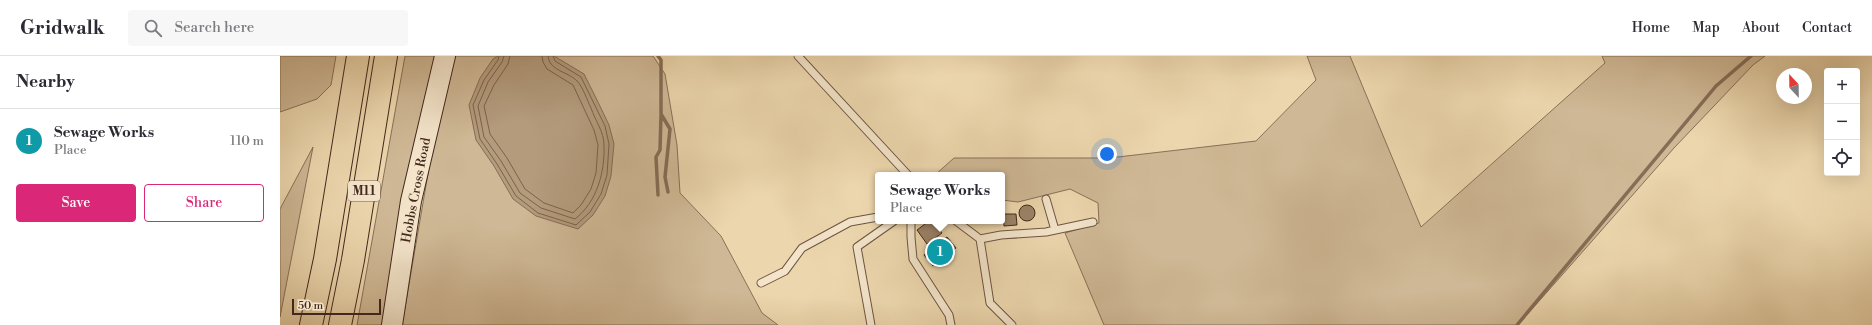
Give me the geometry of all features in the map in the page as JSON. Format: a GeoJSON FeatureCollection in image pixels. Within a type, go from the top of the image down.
{"type":"FeatureCollection","features":[{"type":"Feature","properties":{"kind":"highway","name":"M11"},"geometry":{"type":"LineString","coordinates":[[311,325],[325,259],[358,56]]}},
{"type":"Feature","properties":{"kind":"highway","name":"M11"},"geometry":{"type":"LineString","coordinates":[[340,325],[353,260],[386,56]]}},
{"type":"Feature","properties":{"kind":"highway"},"geometry":{"type":"LineString","coordinates":[[307,325],[325,259]]}},
{"type":"Feature","properties":{"kind":"street","name":"Hobbs Cross Road"},"geometry":{"type":"LineString","coordinates":[[392,325],[411,201],[445,56]]}},
{"type":"Feature","properties":{"kind":"lane"},"geometry":{"type":"LineString","coordinates":[[798,56],[905,172]]}},
{"type":"Feature","properties":{"kind":"lane"},"geometry":{"type":"LineString","coordinates":[[1046,199],[1055,230]]}},
{"type":"Feature","properties":{"kind":"lane"},"geometry":{"type":"LineString","coordinates":[[761,283],[785,272],[802,248],[850,222],[875,218]]}},
{"type":"Feature","properties":{"kind":"lane"},"geometry":{"type":"LineString","coordinates":[[980,239],[1001,235],[1046,232],[1093,222]]}},
{"type":"Feature","properties":{"kind":"lane"},"geometry":{"type":"LineString","coordinates":[[871,325],[857,247],[890,224]]}},
{"type":"Feature","properties":{"kind":"lane"},"geometry":{"type":"LineString","coordinates":[[912,224],[911,237],[913,259],[949,315],[951,325]]}},
{"type":"Feature","properties":{"kind":"lane"},"geometry":{"type":"LineString","coordinates":[[960,224],[980,239],[990,303],[1012,325]]}},
{"type":"Feature","properties":{"kind":"shaded area"},"geometry":{"type":"Polygon","coordinates":[[[280,56],[336,56],[331,85],[317,99],[280,112],[280,56]]]}},
{"type":"Feature","properties":{"kind":"shaded area"},"geometry":{"type":"Polygon","coordinates":[[[405,56],[437,56],[392,325],[357,325],[405,56]]]}},
{"type":"Feature","properties":{"kind":"shaded area"},"geometry":{"type":"Polygon","coordinates":[[[454,56],[653,56],[665,74],[677,145],[680,193],[721,236],[762,313],[778,325],[402,325],[435,133],[454,56]]]}},
{"type":"Feature","properties":{"kind":"shaded area"},"geometry":{"type":"Polygon","coordinates":[[[1307,56],[1350,56],[1421,227],[1605,63],[1602,56],[1765,56],[1753,65],[1674,148],[1518,325],[1104,325],[1065,233],[1099,223],[1098,203],[1070,189],[1018,202],[1005,200],[1005,172],[938,172],[954,158],[1109,158],[1256,141],[1316,80],[1307,56]]]}},
{"type":"Feature","properties":{"kind":"shaded area"},"geometry":{"type":"Polygon","coordinates":[[[313,147],[280,317],[280,209],[313,147]]]}},
{"type":"Feature","properties":{"kind":"water"},"geometry":{"type":"Polygon","coordinates":[[[498,56],[554,56],[584,74],[609,125],[614,144],[611,176],[605,196],[593,215],[578,229],[536,216],[513,199],[494,166],[476,140],[469,105],[480,78],[493,59],[498,56]]]}},
{"type":"Feature","properties":{"kind":"building"},"geometry":{"type":"Polygon","coordinates":[[[1027,205],[1033,207],[1035,213],[1033,219],[1027,221],[1021,219],[1019,213],[1021,207],[1027,205]]]}},
{"type":"Feature","properties":{"kind":"building"},"geometry":{"type":"Polygon","coordinates":[[[1005,214],[1016,214],[1017,225],[1004,226],[1005,214]]]}},
{"type":"Feature","properties":{"kind":"building"},"geometry":{"type":"Polygon","coordinates":[[[925,224],[935,224],[942,233],[927,244],[917,230],[925,224]]]}},
{"type":"Feature","properties":{"kind":"building"},"geometry":{"type":"Polygon","coordinates":[[[947,237],[956,248],[933,266],[924,255],[947,237]]]}},
{"type":"Feature","properties":{"kind":"waterway"},"geometry":{"type":"LineString","coordinates":[[658,56],[661,60],[661,114],[670,129],[665,177],[668,192]]}},
{"type":"Feature","properties":{"kind":"waterway"},"geometry":{"type":"LineString","coordinates":[[1517,325],[1716,86],[1751,56]]}},
{"type":"Feature","properties":{"kind":"waterway"},"geometry":{"type":"LineString","coordinates":[[658,195],[656,157],[660,150],[661,115]]}},
{"type":"Feature","properties":{"kind":"place","name":"Sewage Works"},"geometry":{"type":"Point","coordinates":[940,252]}}]}
